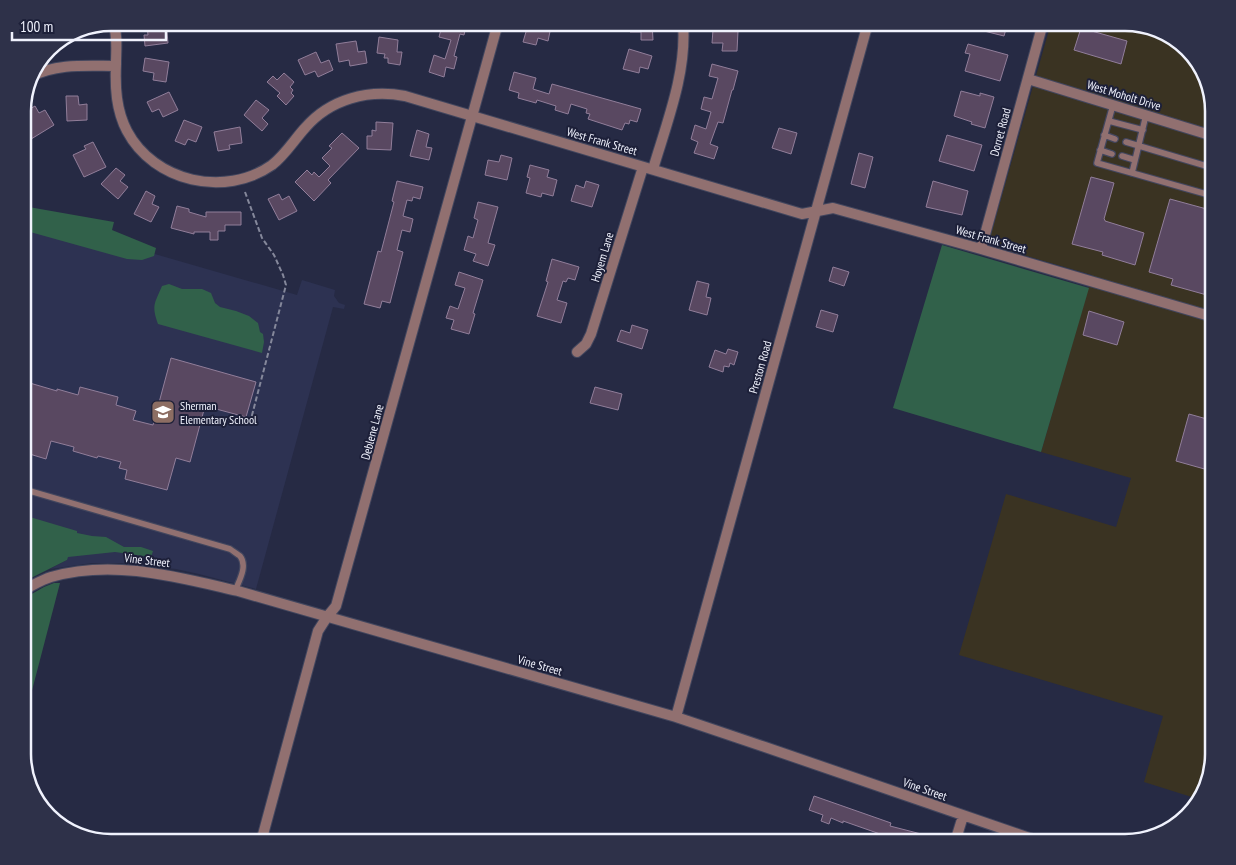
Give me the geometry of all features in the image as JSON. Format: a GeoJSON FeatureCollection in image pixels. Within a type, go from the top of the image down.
{"type":"FeatureCollection","features":[{"type":"Feature","properties":{"kind":"street","name":"West Frank Street"},"geometry":{"type":"LineString","coordinates":[[115,31],[116,87],[119,114],[137,147],[151,160],[180,177],[210,183],[245,178],[273,164],[316,116],[334,104],[352,97],[378,93],[392,94],[405,96],[802,214],[833,208],[1205,314]]}},
{"type":"Feature","properties":{"kind":"street","name":"Deblene Lane"},"geometry":{"type":"LineString","coordinates":[[263,834],[318,630],[336,606],[496,31]]}},
{"type":"Feature","properties":{"kind":"street","name":"Hoyem Lane"},"geometry":{"type":"LineString","coordinates":[[577,352],[586,344],[591,334],[680,74],[683,59],[683,31]]}},
{"type":"Feature","properties":{"kind":"street","name":"Preston Road"},"geometry":{"type":"LineString","coordinates":[[676,717],[866,31]]}},
{"type":"Feature","properties":{"kind":"street","name":"Dorret Road"},"geometry":{"type":"LineString","coordinates":[[981,249],[1041,31]]}},
{"type":"Feature","properties":{"kind":"street"},"geometry":{"type":"LineString","coordinates":[[43,72],[65,67],[116,66]]}},
{"type":"Feature","properties":{"kind":"street","name":"West Moholt Drive"},"geometry":{"type":"LineString","coordinates":[[1028,79],[1205,133]]}},
{"type":"Feature","properties":{"kind":"street","name":"Vine Street"},"geometry":{"type":"LineString","coordinates":[[31,586],[49,578],[74,572],[99,570],[126,570],[170,575],[193,580],[676,717],[1017,834]]}},
{"type":"Feature","properties":{"kind":"street"},"geometry":{"type":"LineString","coordinates":[[957,834],[963,816]]}},
{"type":"Feature","properties":{"kind":"lane"},"geometry":{"type":"LineString","coordinates":[[1113,105],[1096,163],[1205,193]]}},
{"type":"Feature","properties":{"kind":"lane"},"geometry":{"type":"LineString","coordinates":[[1132,173],[1146,115]]}},
{"type":"Feature","properties":{"kind":"lane"},"geometry":{"type":"LineString","coordinates":[[1108,121],[1143,130]]}},
{"type":"Feature","properties":{"kind":"lane"},"geometry":{"type":"LineString","coordinates":[[1104,136],[1115,139]]}},
{"type":"Feature","properties":{"kind":"lane"},"geometry":{"type":"LineString","coordinates":[[1126,142],[1205,165]]}},
{"type":"Feature","properties":{"kind":"lane"},"geometry":{"type":"LineString","coordinates":[[1100,150],[1112,154]]}},
{"type":"Feature","properties":{"kind":"lane"},"geometry":{"type":"LineString","coordinates":[[1122,156],[1135,160]]}},
{"type":"Feature","properties":{"kind":"lane"},"geometry":{"type":"LineString","coordinates":[[31,491],[230,549],[240,557],[243,563],[243,569],[234,591]]}},
{"type":"Feature","properties":{"kind":"path"},"geometry":{"type":"LineString","coordinates":[[245,192],[262,238],[274,255],[286,285],[251,419]]}},
{"type":"Feature","properties":{"kind":"shaded area"},"geometry":{"type":"Polygon","coordinates":[[[1049,31],[1124,31],[1145,34],[1169,45],[1185,59],[1196,76],[1202,91],[1205,112],[1205,754],[1199,784],[1192,797],[1144,782],[1163,716],[959,655],[1006,494],[1116,527],[1131,478],[1041,452],[1092,275],[999,248],[992,245],[990,241],[1049,31]]]}},
{"type":"Feature","properties":{"kind":"shaded area","name":"Sherman Elementary School"},"geometry":{"type":"Polygon","coordinates":[[[31,218],[297,295],[302,280],[335,290],[334,296],[339,303],[345,305],[344,309],[333,307],[256,589],[176,569],[121,563],[92,563],[50,569],[67,560],[31,523],[31,218]]]}},
{"type":"Feature","properties":{"kind":"green space"},"geometry":{"type":"Polygon","coordinates":[[[31,207],[114,222],[112,230],[156,248],[154,256],[142,260],[127,259],[31,232],[31,207]]]}},
{"type":"Feature","properties":{"kind":"green space"},"geometry":{"type":"Polygon","coordinates":[[[942,245],[1089,288],[1041,452],[893,408],[942,245]]]}},
{"type":"Feature","properties":{"kind":"green space"},"geometry":{"type":"Polygon","coordinates":[[[169,284],[182,289],[202,289],[211,293],[215,303],[220,307],[249,316],[258,323],[260,332],[263,334],[262,353],[158,324],[154,308],[156,300],[162,286],[169,284]]]}},
{"type":"Feature","properties":{"kind":"green space"},"geometry":{"type":"Polygon","coordinates":[[[31,517],[77,531],[77,533],[106,537],[124,547],[141,547],[153,551],[151,557],[115,552],[68,557],[67,560],[31,578],[31,517]]]}},
{"type":"Feature","properties":{"kind":"green space"},"geometry":{"type":"Polygon","coordinates":[[[60,583],[31,694],[31,594],[44,587],[60,583]]]}},
{"type":"Feature","properties":{"kind":"building"},"geometry":{"type":"Polygon","coordinates":[[[148,31],[167,31],[168,43],[145,46],[144,35],[148,35],[148,31]]]}},
{"type":"Feature","properties":{"kind":"building"},"geometry":{"type":"Polygon","coordinates":[[[441,31],[465,31],[464,35],[460,34],[454,56],[457,57],[454,69],[446,67],[444,77],[429,72],[434,55],[445,59],[451,40],[439,37],[441,31]]]}},
{"type":"Feature","properties":{"kind":"building"},"geometry":{"type":"Polygon","coordinates":[[[526,31],[550,31],[548,41],[538,38],[536,45],[523,42],[526,31]]]}},
{"type":"Feature","properties":{"kind":"building"},"geometry":{"type":"Polygon","coordinates":[[[652,31],[653,40],[641,40],[641,32],[630,32],[652,31]]]}},
{"type":"Feature","properties":{"kind":"building"},"geometry":{"type":"Polygon","coordinates":[[[713,31],[738,31],[737,51],[722,51],[723,43],[712,43],[713,31]]]}},
{"type":"Feature","properties":{"kind":"building"},"geometry":{"type":"Polygon","coordinates":[[[984,31],[1005,31],[1004,36],[984,31]]]}},
{"type":"Feature","properties":{"kind":"building"},"geometry":{"type":"Polygon","coordinates":[[[1080,31],[1092,31],[1127,41],[1121,64],[1074,50],[1080,31]]]}},
{"type":"Feature","properties":{"kind":"building"},"geometry":{"type":"Polygon","coordinates":[[[379,37],[398,40],[397,52],[402,52],[400,65],[388,63],[388,58],[384,58],[385,54],[377,53],[379,37]]]}},
{"type":"Feature","properties":{"kind":"building"},"geometry":{"type":"Polygon","coordinates":[[[356,41],[358,52],[365,51],[367,63],[350,66],[349,60],[339,62],[336,44],[356,41]]]}},
{"type":"Feature","properties":{"kind":"building"},"geometry":{"type":"Polygon","coordinates":[[[968,44],[1008,55],[1000,81],[965,71],[970,54],[965,53],[968,44]]]}},
{"type":"Feature","properties":{"kind":"building"},"geometry":{"type":"Polygon","coordinates":[[[629,49],[652,56],[648,69],[640,67],[639,73],[623,69],[629,49]]]}},
{"type":"Feature","properties":{"kind":"building"},"geometry":{"type":"Polygon","coordinates":[[[316,52],[321,63],[329,60],[333,70],[318,77],[315,71],[305,75],[298,60],[316,52]]]}},
{"type":"Feature","properties":{"kind":"building"},"geometry":{"type":"Polygon","coordinates":[[[145,58],[169,62],[166,82],[153,80],[154,73],[143,71],[145,58]]]}},
{"type":"Feature","properties":{"kind":"building"},"geometry":{"type":"Polygon","coordinates":[[[712,64],[738,71],[723,123],[718,122],[710,144],[718,147],[714,159],[694,153],[698,142],[691,139],[695,125],[706,129],[711,112],[701,109],[704,97],[712,99],[718,78],[709,76],[712,64]]]}},
{"type":"Feature","properties":{"kind":"building"},"geometry":{"type":"Polygon","coordinates":[[[514,72],[536,78],[533,89],[549,94],[552,84],[641,109],[637,122],[630,120],[629,124],[625,123],[622,130],[588,119],[590,114],[586,113],[587,109],[571,104],[568,114],[555,110],[556,106],[537,100],[536,103],[518,98],[519,93],[509,90],[514,72]]]}},
{"type":"Feature","properties":{"kind":"building"},"geometry":{"type":"Polygon","coordinates":[[[284,73],[294,82],[290,87],[293,90],[291,93],[294,96],[286,105],[277,96],[280,93],[267,82],[273,76],[277,80],[284,73]]]}},
{"type":"Feature","properties":{"kind":"building"},"geometry":{"type":"Polygon","coordinates":[[[961,91],[980,96],[980,93],[994,97],[985,128],[954,116],[961,91]]]}},
{"type":"Feature","properties":{"kind":"building"},"geometry":{"type":"Polygon","coordinates":[[[169,92],[178,110],[163,117],[159,109],[152,112],[147,102],[169,92]]]}},
{"type":"Feature","properties":{"kind":"building"},"geometry":{"type":"Polygon","coordinates":[[[66,96],[78,96],[79,105],[87,104],[87,120],[67,121],[66,96]]]}},
{"type":"Feature","properties":{"kind":"building"},"geometry":{"type":"Polygon","coordinates":[[[256,100],[269,110],[262,118],[268,124],[262,131],[244,115],[256,100]]]}},
{"type":"Feature","properties":{"kind":"building"},"geometry":{"type":"Polygon","coordinates":[[[35,106],[39,113],[45,110],[54,125],[31,139],[31,108],[35,106]]]}},
{"type":"Feature","properties":{"kind":"building"},"geometry":{"type":"Polygon","coordinates":[[[184,120],[202,127],[196,142],[188,139],[185,145],[175,141],[184,120]]]}},
{"type":"Feature","properties":{"kind":"building"},"geometry":{"type":"Polygon","coordinates":[[[376,122],[393,123],[391,150],[367,149],[367,136],[372,136],[372,130],[376,131],[376,122]]]}},
{"type":"Feature","properties":{"kind":"building"},"geometry":{"type":"Polygon","coordinates":[[[240,127],[242,143],[229,145],[230,149],[218,151],[214,132],[240,127]]]}},
{"type":"Feature","properties":{"kind":"building"},"geometry":{"type":"Polygon","coordinates":[[[779,128],[797,133],[791,154],[772,148],[779,128]]]}},
{"type":"Feature","properties":{"kind":"building"},"geometry":{"type":"Polygon","coordinates":[[[417,130],[429,134],[426,147],[432,148],[429,160],[410,156],[417,130]]]}},
{"type":"Feature","properties":{"kind":"building"},"geometry":{"type":"Polygon","coordinates":[[[342,133],[359,148],[328,180],[331,183],[314,201],[295,182],[307,170],[312,175],[314,172],[319,177],[330,166],[322,158],[332,148],[329,146],[342,133]]]}},
{"type":"Feature","properties":{"kind":"building"},"geometry":{"type":"Polygon","coordinates":[[[947,135],[982,145],[974,171],[939,161],[947,135]]]}},
{"type":"Feature","properties":{"kind":"building"},"geometry":{"type":"Polygon","coordinates":[[[93,142],[106,167],[84,177],[73,155],[86,149],[84,146],[93,142]]]}},
{"type":"Feature","properties":{"kind":"building"},"geometry":{"type":"Polygon","coordinates":[[[859,153],[873,157],[865,188],[851,184],[859,153]]]}},
{"type":"Feature","properties":{"kind":"building"},"geometry":{"type":"Polygon","coordinates":[[[501,155],[512,158],[507,180],[485,175],[488,160],[499,162],[501,155]]]}},
{"type":"Feature","properties":{"kind":"building"},"geometry":{"type":"Polygon","coordinates":[[[530,165],[549,170],[547,177],[557,180],[553,196],[542,193],[541,197],[526,193],[530,178],[527,177],[530,165]]]}},
{"type":"Feature","properties":{"kind":"building"},"geometry":{"type":"Polygon","coordinates":[[[116,168],[125,175],[120,181],[128,187],[118,199],[101,184],[116,168]]]}},
{"type":"Feature","properties":{"kind":"building"},"geometry":{"type":"Polygon","coordinates":[[[1091,177],[1114,183],[1105,221],[1144,233],[1135,265],[1102,255],[1103,252],[1072,244],[1091,177]]]}},
{"type":"Feature","properties":{"kind":"building"},"geometry":{"type":"Polygon","coordinates":[[[397,181],[423,187],[420,199],[413,197],[412,201],[407,200],[403,216],[413,219],[410,232],[402,230],[397,250],[403,252],[390,303],[382,301],[380,308],[364,304],[378,251],[381,252],[394,202],[392,201],[397,181]]]}},
{"type":"Feature","properties":{"kind":"building"},"geometry":{"type":"Polygon","coordinates":[[[586,181],[599,185],[592,207],[571,201],[576,185],[584,188],[586,181]]]}},
{"type":"Feature","properties":{"kind":"building"},"geometry":{"type":"Polygon","coordinates":[[[933,181],[968,191],[962,215],[926,207],[933,181]]]}},
{"type":"Feature","properties":{"kind":"building"},"geometry":{"type":"Polygon","coordinates":[[[146,191],[155,196],[152,204],[159,207],[151,222],[134,214],[146,191]]]}},
{"type":"Feature","properties":{"kind":"building"},"geometry":{"type":"Polygon","coordinates":[[[279,194],[282,200],[289,196],[297,211],[279,220],[268,199],[279,194]]]}},
{"type":"Feature","properties":{"kind":"building"},"geometry":{"type":"Polygon","coordinates":[[[1170,199],[1205,209],[1205,294],[1171,285],[1173,279],[1149,272],[1170,199]]]}},
{"type":"Feature","properties":{"kind":"building"},"geometry":{"type":"Polygon","coordinates":[[[478,202],[498,207],[488,243],[495,245],[488,266],[473,261],[476,254],[464,250],[468,236],[473,238],[478,220],[474,218],[478,202]]]}},
{"type":"Feature","properties":{"kind":"building"},"geometry":{"type":"Polygon","coordinates":[[[177,206],[206,217],[206,212],[241,212],[241,225],[225,225],[225,231],[218,231],[218,240],[210,240],[210,232],[194,232],[194,234],[171,228],[177,206]]]}},
{"type":"Feature","properties":{"kind":"building"},"geometry":{"type":"Polygon","coordinates":[[[552,259],[579,267],[575,280],[568,278],[566,282],[563,281],[557,300],[567,303],[561,323],[537,316],[548,282],[546,281],[552,259]]]}},
{"type":"Feature","properties":{"kind":"building"},"geometry":{"type":"Polygon","coordinates":[[[833,267],[849,272],[844,286],[829,281],[833,267]]]}},
{"type":"Feature","properties":{"kind":"building"},"geometry":{"type":"Polygon","coordinates":[[[459,272],[483,280],[469,334],[451,329],[454,320],[446,318],[450,306],[458,309],[465,288],[455,285],[459,272]]]}},
{"type":"Feature","properties":{"kind":"building"},"geometry":{"type":"Polygon","coordinates":[[[697,281],[709,284],[706,297],[711,298],[707,315],[689,310],[697,281]]]}},
{"type":"Feature","properties":{"kind":"building"},"geometry":{"type":"Polygon","coordinates":[[[821,310],[838,315],[833,332],[816,327],[821,310]]]}},
{"type":"Feature","properties":{"kind":"building"},"geometry":{"type":"Polygon","coordinates":[[[1089,311],[1124,322],[1117,345],[1083,335],[1089,311]]]}},
{"type":"Feature","properties":{"kind":"building"},"geometry":{"type":"Polygon","coordinates":[[[632,325],[648,330],[642,349],[617,341],[621,330],[630,333],[632,325]]]}},
{"type":"Feature","properties":{"kind":"building"},"geometry":{"type":"Polygon","coordinates":[[[728,349],[738,352],[734,365],[730,363],[729,367],[724,366],[723,372],[709,367],[715,350],[726,354],[728,349]]]}},
{"type":"Feature","properties":{"kind":"building"},"geometry":{"type":"Polygon","coordinates":[[[171,358],[256,382],[246,417],[205,406],[190,462],[176,458],[167,490],[125,479],[127,470],[119,468],[121,462],[73,451],[74,447],[51,441],[46,459],[31,454],[31,383],[78,395],[80,387],[118,397],[116,405],[136,411],[133,420],[153,425],[171,358]]]}},
{"type":"Feature","properties":{"kind":"building"},"geometry":{"type":"Polygon","coordinates":[[[595,387],[622,394],[618,410],[590,403],[595,387]]]}},
{"type":"Feature","properties":{"kind":"building"},"geometry":{"type":"Polygon","coordinates":[[[1189,414],[1205,418],[1205,469],[1176,461],[1189,414]]]}},
{"type":"Feature","properties":{"kind":"building"},"geometry":{"type":"Polygon","coordinates":[[[814,796],[891,823],[890,826],[921,834],[880,834],[831,818],[829,824],[821,821],[823,815],[809,810],[814,796]]]}},
{"type":"Feature","properties":{"kind":"place","name":"Sherman Elementary School"},"geometry":{"type":"Point","coordinates":[163,412]}}]}
